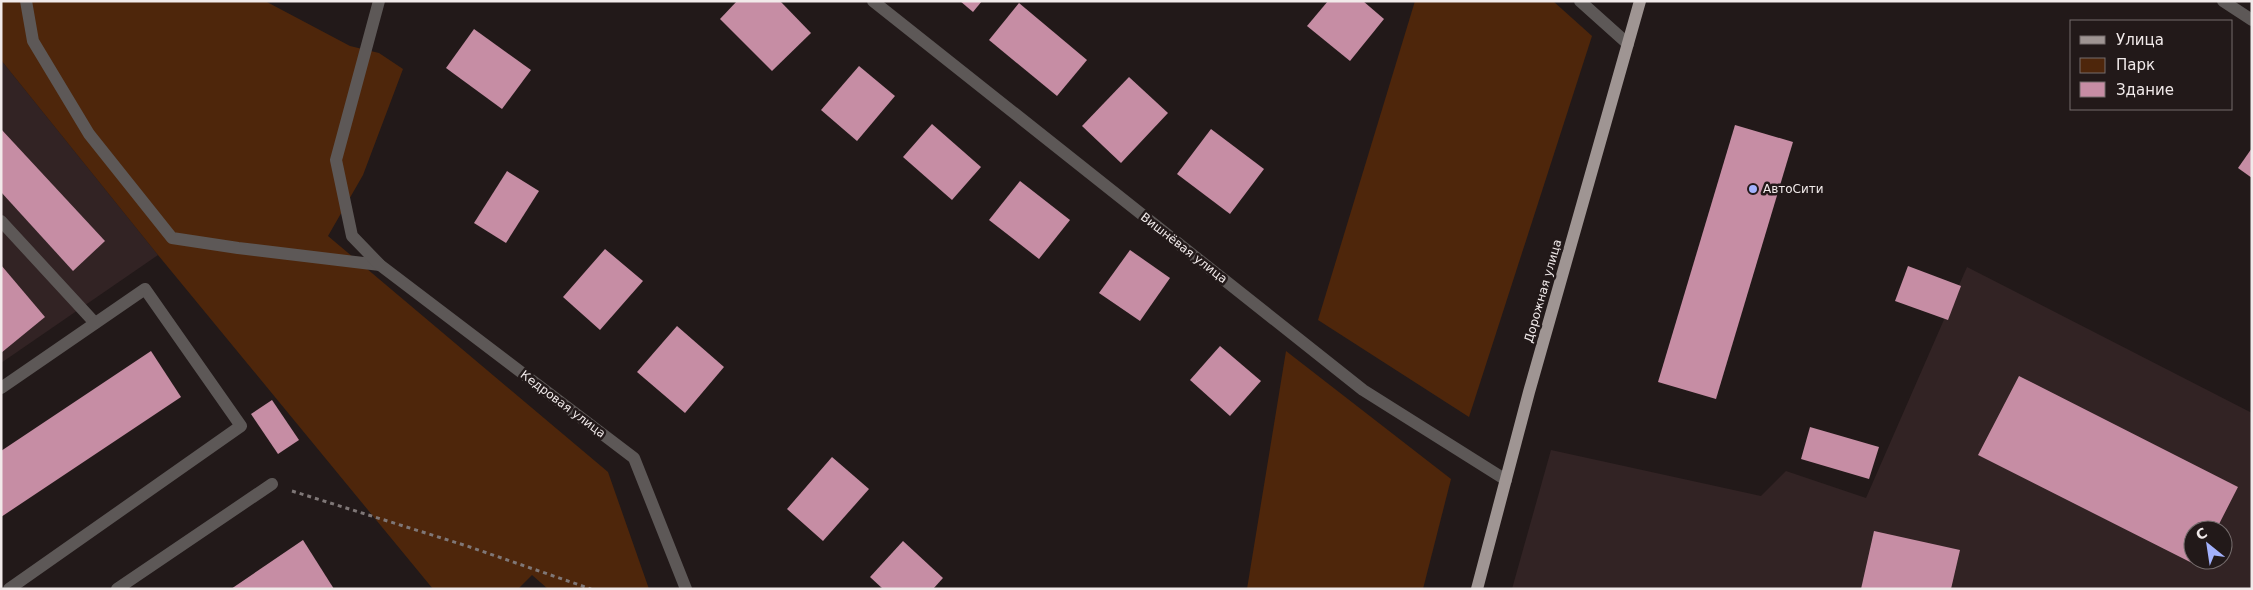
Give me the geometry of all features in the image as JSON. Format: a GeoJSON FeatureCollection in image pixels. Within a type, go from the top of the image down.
{"type":"FeatureCollection","features":[{"type":"Feature","properties":{"kind":"main road","name":"Дорожная улица"},"geometry":{"type":"LineString","coordinates":[[1477,589],[1529,392],[1640,1]]}},
{"type":"Feature","properties":{"kind":"street"},"geometry":{"type":"LineString","coordinates":[[26,1],[33,41],[89,134],[172,238],[380,265]]}},
{"type":"Feature","properties":{"kind":"street","name":"Кедровая улица"},"geometry":{"type":"LineString","coordinates":[[379,1],[336,160],[352,236],[380,265],[634,458],[686,589]]}},
{"type":"Feature","properties":{"kind":"street","name":"Вишнёвая улица"},"geometry":{"type":"LineString","coordinates":[[873,1],[1363,390],[1506,480]]}},
{"type":"Feature","properties":{"kind":"street"},"geometry":{"type":"LineString","coordinates":[[1580,1],[1628,44]]}},
{"type":"Feature","properties":{"kind":"street"},"geometry":{"type":"LineString","coordinates":[[2223,1],[2252,20]]}},
{"type":"Feature","properties":{"kind":"street"},"geometry":{"type":"LineString","coordinates":[[1,221],[95,323]]}},
{"type":"Feature","properties":{"kind":"street"},"geometry":{"type":"LineString","coordinates":[[1,388],[145,289],[241,426],[9,589]]}},
{"type":"Feature","properties":{"kind":"street"},"geometry":{"type":"LineString","coordinates":[[117,589],[272,484]]}},
{"type":"Feature","properties":{"kind":"path"},"geometry":{"type":"LineString","coordinates":[[272,484],[467,546],[591,589]]}},
{"type":"Feature","properties":{"kind":"shaded area"},"geometry":{"type":"Polygon","coordinates":[[[1,60],[158,255],[1,363],[1,60]]]}},
{"type":"Feature","properties":{"kind":"shaded area"},"geometry":{"type":"Polygon","coordinates":[[[1967,267],[2252,413],[2252,589],[1512,589],[1551,450],[1761,496],[1786,471],[1866,498],[1967,267]]]}},
{"type":"Feature","properties":{"kind":"green space"},"geometry":{"type":"Polygon","coordinates":[[[1,1],[265,1],[350,46],[379,53],[403,69],[363,175],[328,236],[608,472],[649,589],[548,589],[532,575],[518,589],[433,589],[158,255],[1,60],[1,1]]]}},
{"type":"Feature","properties":{"kind":"green space"},"geometry":{"type":"Polygon","coordinates":[[[1415,1],[1553,1],[1592,36],[1469,417],[1318,320],[1415,1]]]}},
{"type":"Feature","properties":{"kind":"green space"},"geometry":{"type":"Polygon","coordinates":[[[1286,351],[1451,479],[1423,589],[1247,589],[1286,351]]]}},
{"type":"Feature","properties":{"kind":"building"},"geometry":{"type":"Polygon","coordinates":[[[737,1],[780,1],[811,33],[772,71],[720,19],[737,1]]]}},
{"type":"Feature","properties":{"kind":"building"},"geometry":{"type":"Polygon","coordinates":[[[960,1],[982,1],[973,12],[960,1]]]}},
{"type":"Feature","properties":{"kind":"building"},"geometry":{"type":"Polygon","coordinates":[[[1328,1],[1363,1],[1384,19],[1350,61],[1307,26],[1328,1]]]}},
{"type":"Feature","properties":{"kind":"building"},"geometry":{"type":"Polygon","coordinates":[[[1019,3],[1087,60],[1057,96],[989,40],[1019,3]]]}},
{"type":"Feature","properties":{"kind":"building"},"geometry":{"type":"Polygon","coordinates":[[[474,29],[531,70],[502,109],[446,68],[474,29]]]}},
{"type":"Feature","properties":{"kind":"building"},"geometry":{"type":"Polygon","coordinates":[[[859,66],[895,96],[857,141],[821,110],[859,66]]]}},
{"type":"Feature","properties":{"kind":"building"},"geometry":{"type":"Polygon","coordinates":[[[1129,77],[1168,113],[1121,163],[1082,126],[1129,77]]]}},
{"type":"Feature","properties":{"kind":"building"},"geometry":{"type":"Polygon","coordinates":[[[932,124],[981,167],[952,200],[903,157],[932,124]]]}},
{"type":"Feature","properties":{"kind":"building"},"geometry":{"type":"Polygon","coordinates":[[[1735,125],[1793,142],[1716,399],[1658,382],[1735,125]]]}},
{"type":"Feature","properties":{"kind":"building"},"geometry":{"type":"Polygon","coordinates":[[[1,129],[105,241],[73,271],[1,192],[1,129]]]}},
{"type":"Feature","properties":{"kind":"building"},"geometry":{"type":"Polygon","coordinates":[[[1211,129],[1264,169],[1230,214],[1177,174],[1211,129]]]}},
{"type":"Feature","properties":{"kind":"building"},"geometry":{"type":"Polygon","coordinates":[[[2252,148],[2252,178],[2238,168],[2252,148]]]}},
{"type":"Feature","properties":{"kind":"building"},"geometry":{"type":"Polygon","coordinates":[[[507,171],[539,191],[506,243],[474,223],[507,171]]]}},
{"type":"Feature","properties":{"kind":"building"},"geometry":{"type":"Polygon","coordinates":[[[1020,181],[1070,220],[1039,259],[989,220],[1020,181]]]}},
{"type":"Feature","properties":{"kind":"building"},"geometry":{"type":"Polygon","coordinates":[[[605,249],[643,281],[600,330],[563,297],[605,249]]]}},
{"type":"Feature","properties":{"kind":"building"},"geometry":{"type":"Polygon","coordinates":[[[1130,250],[1170,278],[1140,321],[1099,293],[1130,250]]]}},
{"type":"Feature","properties":{"kind":"building"},"geometry":{"type":"Polygon","coordinates":[[[1,265],[45,317],[1,353],[1,265]]]}},
{"type":"Feature","properties":{"kind":"building"},"geometry":{"type":"Polygon","coordinates":[[[1908,266],[1961,286],[1948,320],[1895,301],[1908,266]]]}},
{"type":"Feature","properties":{"kind":"building"},"geometry":{"type":"Polygon","coordinates":[[[677,326],[724,367],[685,413],[637,372],[677,326]]]}},
{"type":"Feature","properties":{"kind":"building"},"geometry":{"type":"Polygon","coordinates":[[[1220,346],[1261,381],[1230,416],[1190,380],[1220,346]]]}},
{"type":"Feature","properties":{"kind":"building"},"geometry":{"type":"Polygon","coordinates":[[[151,351],[181,397],[1,517],[1,451],[151,351]]]}},
{"type":"Feature","properties":{"kind":"building"},"geometry":{"type":"Polygon","coordinates":[[[2019,376],[2238,487],[2221,520],[2183,520],[2183,558],[1978,455],[2019,376]]]}},
{"type":"Feature","properties":{"kind":"building"},"geometry":{"type":"Polygon","coordinates":[[[272,400],[299,440],[278,454],[251,414],[272,400]]]}},
{"type":"Feature","properties":{"kind":"building"},"geometry":{"type":"Polygon","coordinates":[[[1810,427],[1879,447],[1869,479],[1801,459],[1810,427]]]}},
{"type":"Feature","properties":{"kind":"building"},"geometry":{"type":"Polygon","coordinates":[[[832,457],[869,489],[823,541],[787,509],[832,457]]]}},
{"type":"Feature","properties":{"kind":"building"},"geometry":{"type":"Polygon","coordinates":[[[1874,531],[1960,550],[1951,589],[1861,589],[1874,531]]]}},
{"type":"Feature","properties":{"kind":"building"},"geometry":{"type":"Polygon","coordinates":[[[303,540],[334,589],[231,589],[303,540]]]}},
{"type":"Feature","properties":{"kind":"building"},"geometry":{"type":"Polygon","coordinates":[[[903,541],[943,578],[933,589],[883,589],[870,577],[903,541]]]}},
{"type":"Feature","properties":{"kind":"place","name":"АвтоСити"},"geometry":{"type":"Point","coordinates":[1753,189]}}]}
